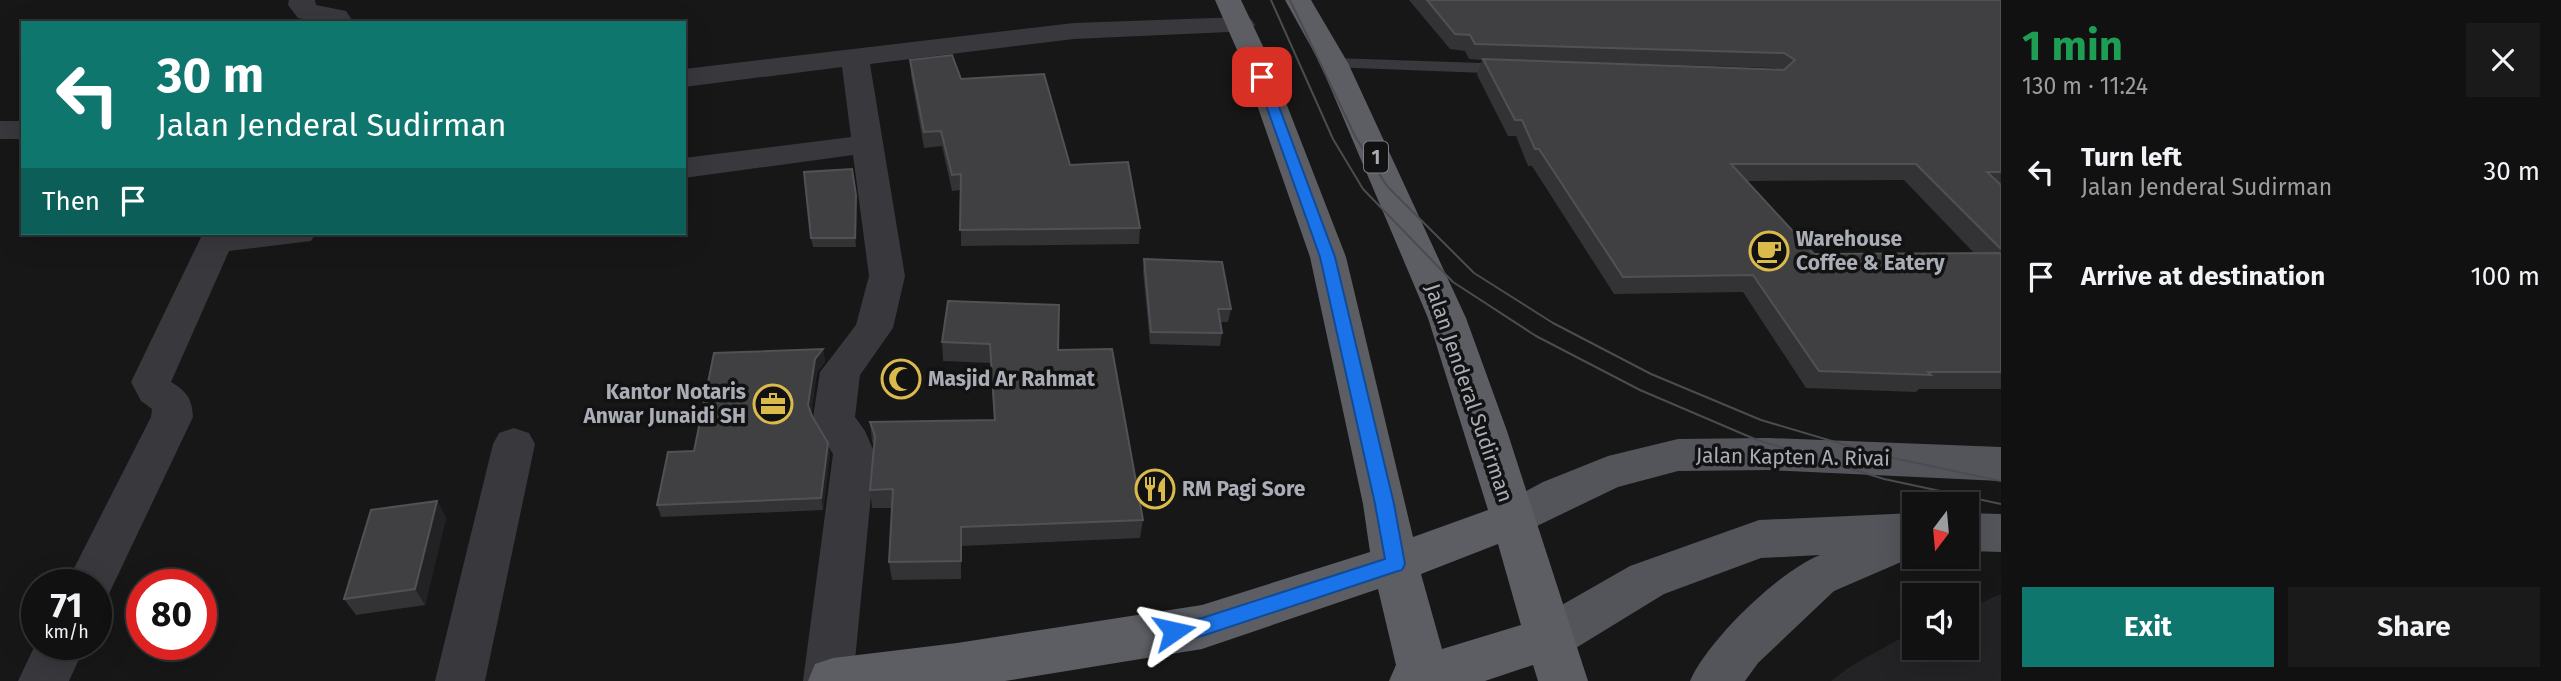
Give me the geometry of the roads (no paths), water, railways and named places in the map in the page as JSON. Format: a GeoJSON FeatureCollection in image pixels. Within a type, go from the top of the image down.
{"type":"FeatureCollection","features":[{"type":"Feature","properties":{"kind":"highway","name":"Jalan Jenderal Sudirman"},"geometry":{"type":"LineString","coordinates":[[1298,0],[1334,63],[1447,318],[1514,519],[1556,659]]}},
{"type":"Feature","properties":{"kind":"highway"},"geometry":{"type":"LineString","coordinates":[[1234,13],[1255,59],[1328,257],[1385,504],[1395,564],[1421,680],[1556,659]]}},
{"type":"Feature","properties":{"kind":"highway"},"geometry":{"type":"LineString","coordinates":[[833,681],[957,666],[1202,627],[1395,564],[1514,519]]}},
{"type":"Feature","properties":{"kind":"main road","name":"Jalan Kapten A. Rivai"},"geometry":{"type":"LineString","coordinates":[[1514,519],[1559,494],[1608,473],[1678,455],[1769,454],[2001,464]]}},
{"type":"Feature","properties":{"kind":"main road"},"geometry":{"type":"LineString","coordinates":[[1979,532],[2001,533]]}},
{"type":"Feature","properties":{"kind":"main road"},"geometry":{"type":"LineString","coordinates":[[1556,659],[1647,580],[1759,539],[1902,534]]}},
{"type":"Feature","properties":{"kind":"main road"},"geometry":{"type":"LineString","coordinates":[[1715,681],[1740,647],[1817,577],[1902,539]]}},
{"type":"Feature","properties":{"kind":"street"},"geometry":{"type":"LineString","coordinates":[[302,0],[301,5],[307,12],[337,17],[340,21]]}},
{"type":"Feature","properties":{"kind":"street"},"geometry":{"type":"LineString","coordinates":[[686,78],[1234,13]]}},
{"type":"Feature","properties":{"kind":"street"},"geometry":{"type":"LineString","coordinates":[[828,681],[854,454],[850,442],[837,427],[834,417],[840,372],[874,328],[887,276],[855,59]]}},
{"type":"Feature","properties":{"kind":"street"},"geometry":{"type":"LineString","coordinates":[[0,130],[21,130]]}},
{"type":"Feature","properties":{"kind":"street"},"geometry":{"type":"LineString","coordinates":[[686,168],[866,144]]}},
{"type":"Feature","properties":{"kind":"street"},"geometry":{"type":"LineString","coordinates":[[97,569],[172,417],[172,402],[155,391],[151,382],[218,237],[258,235]]}},
{"type":"Feature","properties":{"kind":"street"},"geometry":{"type":"LineString","coordinates":[[460,681],[514,444]]}},
{"type":"Feature","properties":{"kind":"street"},"geometry":{"type":"LineString","coordinates":[[43,681],[53,660]]}},
{"type":"Feature","properties":{"kind":"lane"},"geometry":{"type":"LineString","coordinates":[[1334,63],[1527,69]]}},
{"type":"Feature","properties":{"kind":"tram line"},"geometry":{"type":"LineString","coordinates":[[1271,0],[1333,139],[1363,189],[1453,282],[1536,336],[1640,390],[1757,440],[1884,479],[2001,504]]}},
{"type":"Feature","properties":{"kind":"tram line"},"geometry":{"type":"LineString","coordinates":[[1290,0],[1356,138],[1387,186],[1474,273],[1553,323],[1651,374],[1761,420],[1879,455],[2001,481]]}},
{"type":"Feature","properties":{"kind":"place","name":"Warehouse Coffee & Eatery"},"geometry":{"type":"Point","coordinates":[1769,251]}},
{"type":"Feature","properties":{"kind":"place","name":"Masjid Ar Rahmat"},"geometry":{"type":"Point","coordinates":[901,379]}},
{"type":"Feature","properties":{"kind":"place","name":"Kantor Notaris Anwar Junaidi SH"},"geometry":{"type":"Point","coordinates":[773,404]}},
{"type":"Feature","properties":{"kind":"place","name":"RM Pagi Sore"},"geometry":{"type":"Point","coordinates":[1155,489]}}]}
